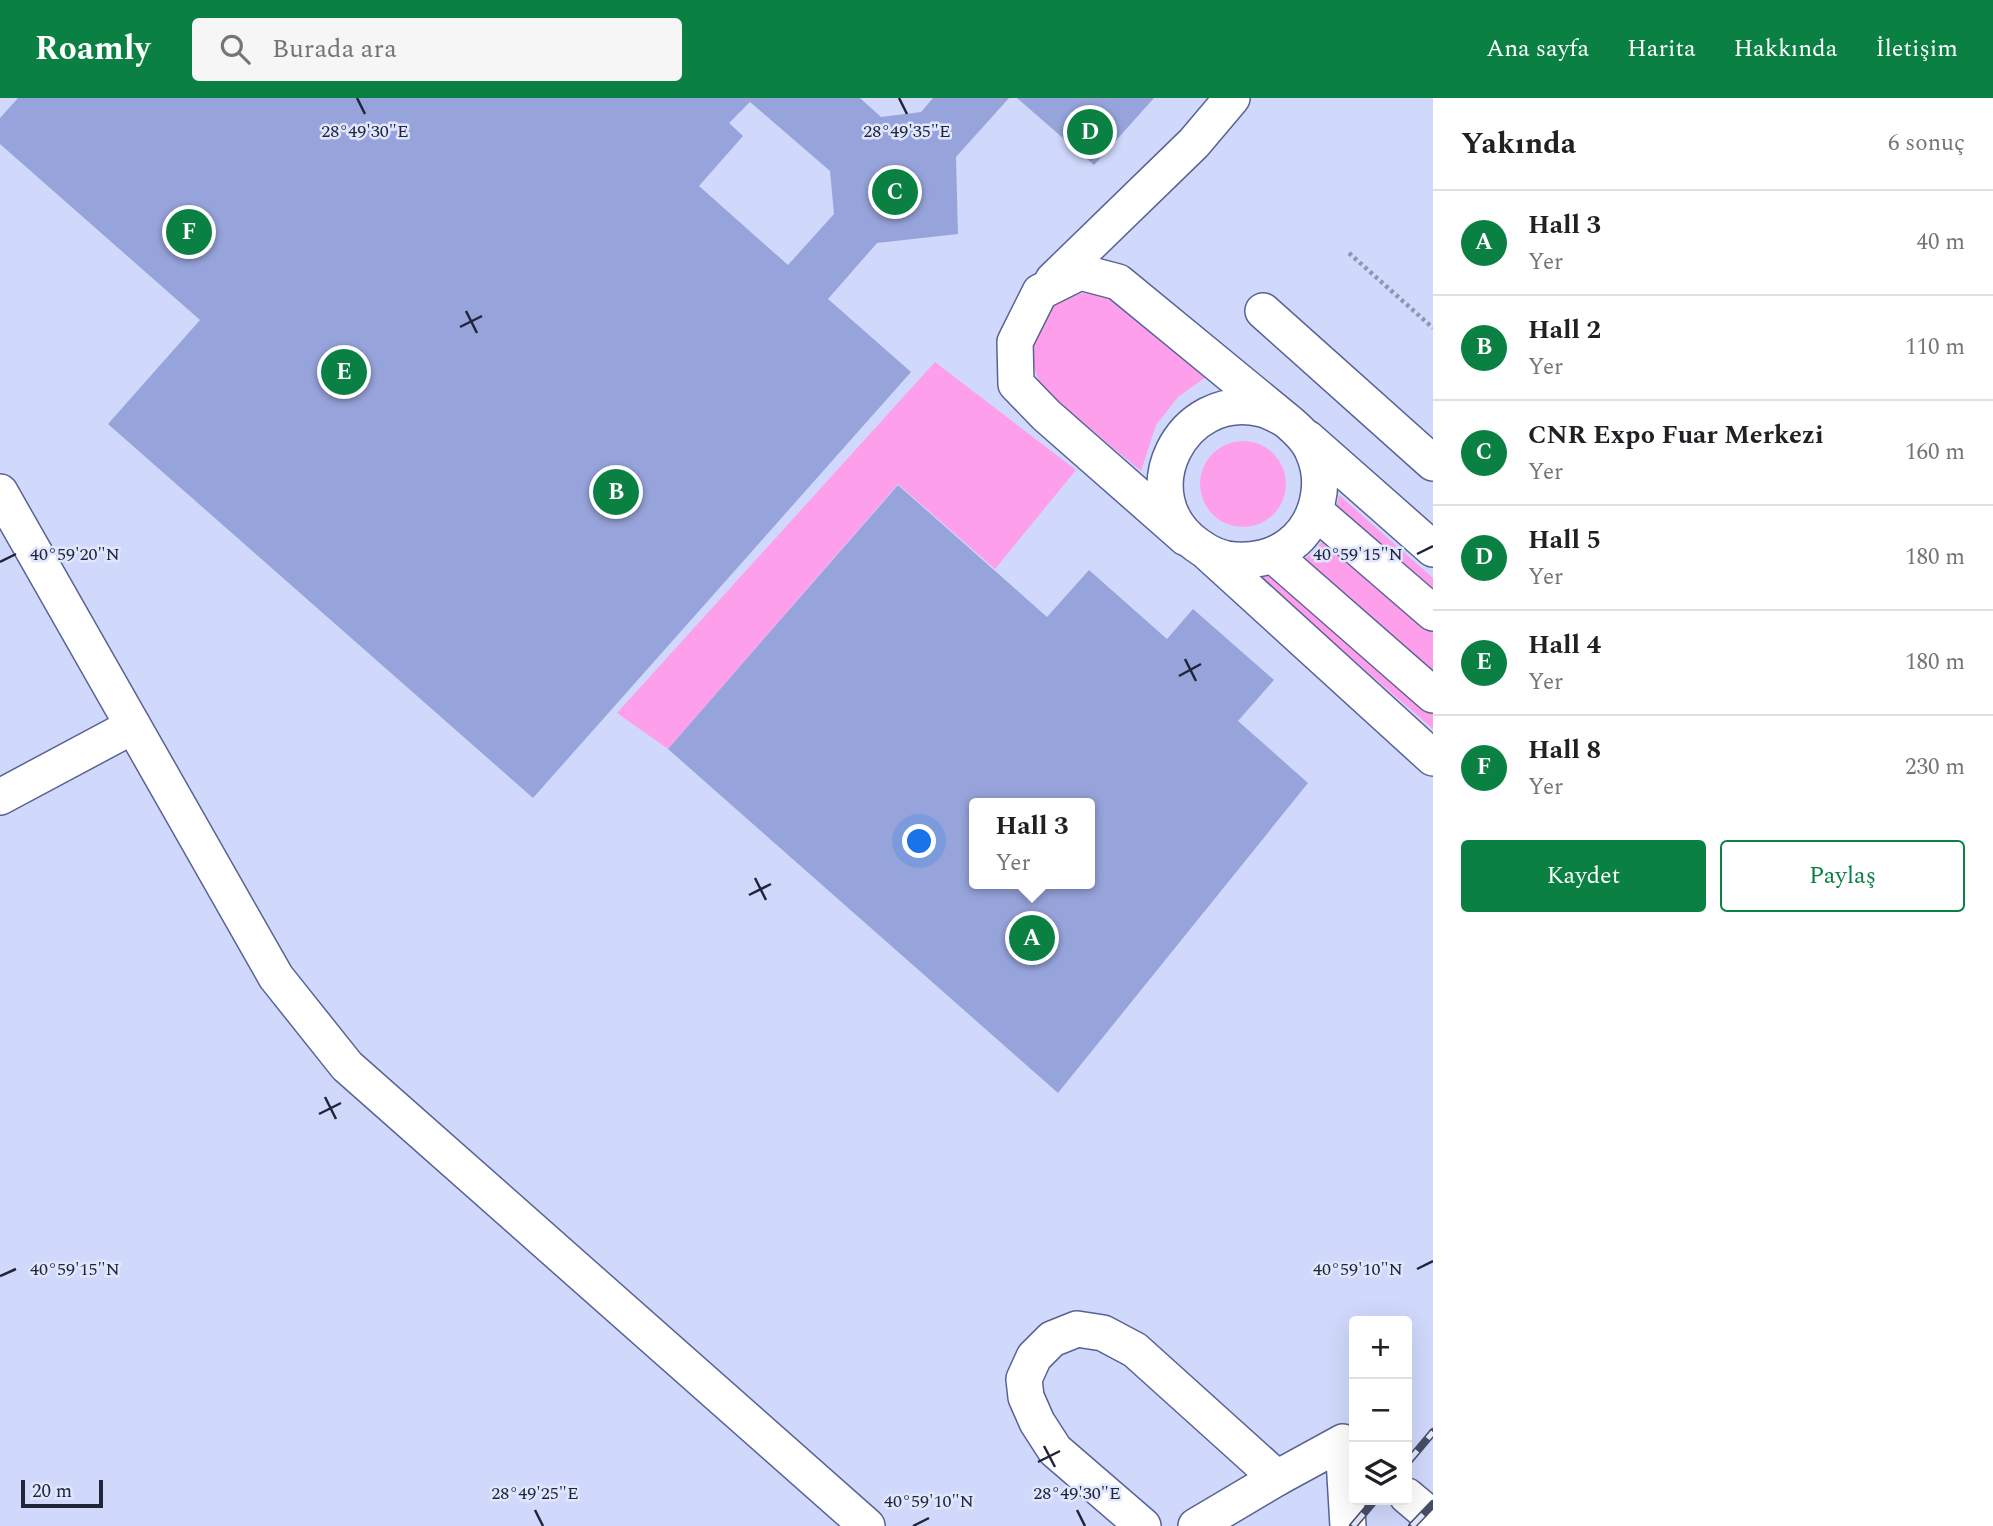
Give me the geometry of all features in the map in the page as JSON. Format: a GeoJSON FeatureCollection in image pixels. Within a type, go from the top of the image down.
{"type":"FeatureCollection","features":[{"type":"Feature","properties":{"kind":"street"},"geometry":{"type":"LineString","coordinates":[[1232,98],[1194,143],[1040,292],[1015,342],[1016,384],[1046,415],[1197,545],[1433,758]]}},
{"type":"Feature","properties":{"kind":"street"},"geometry":{"type":"LineString","coordinates":[[1040,292],[1080,272],[1118,282],[1294,427],[1433,549]]}},
{"type":"Feature","properties":{"kind":"street"},"geometry":{"type":"LineString","coordinates":[[1263,311],[1433,463]]}},
{"type":"Feature","properties":{"kind":"street"},"geometry":{"type":"LineString","coordinates":[[1238,406],[1263,409],[1294,427],[1313,452],[1319,471],[1320,491],[1315,511],[1305,529],[1291,544],[1273,555],[1252,561],[1229,560],[1197,545],[1172,517],[1165,492],[1167,467],[1175,444],[1192,425],[1214,412],[1238,406]]}},
{"type":"Feature","properties":{"kind":"street"},"geometry":{"type":"LineString","coordinates":[[0,492],[276,977],[347,1066],[867,1526]]}},
{"type":"Feature","properties":{"kind":"street"},"geometry":{"type":"LineString","coordinates":[[1315,511],[1433,613]]}},
{"type":"Feature","properties":{"kind":"street"},"geometry":{"type":"LineString","coordinates":[[1273,555],[1433,695]]}},
{"type":"Feature","properties":{"kind":"street"},"geometry":{"type":"LineString","coordinates":[[0,797],[133,726]]}},
{"type":"Feature","properties":{"kind":"street"},"geometry":{"type":"LineString","coordinates":[[1143,1526],[1055,1450],[1037,1422],[1026,1397],[1024,1379],[1034,1357],[1052,1339],[1077,1329],[1103,1333],[1135,1350],[1277,1478]]}},
{"type":"Feature","properties":{"kind":"street"},"geometry":{"type":"LineString","coordinates":[[1196,1526],[1343,1442],[1348,1526]]}},
{"type":"Feature","properties":{"kind":"street"},"geometry":{"type":"LineString","coordinates":[[1412,1500],[1433,1518]]}},
{"type":"Feature","properties":{"kind":"path"},"geometry":{"type":"LineString","coordinates":[[1349,253],[1433,328]]}},
{"type":"Feature","properties":{"kind":"shaded area"},"geometry":{"type":"Polygon","coordinates":[[[1082,293],[1101,294],[1121,305],[1206,377],[1178,397],[1156,425],[1141,471],[1043,389],[1034,366],[1034,341],[1043,318],[1061,301],[1082,293]]]}},
{"type":"Feature","properties":{"kind":"shaded area"},"geometry":{"type":"Polygon","coordinates":[[[935,362],[1076,470],[995,569],[898,484],[668,749],[617,713],[935,362]]]}},
{"type":"Feature","properties":{"kind":"shaded area"},"geometry":{"type":"Polygon","coordinates":[[[1235,441],[1251,441],[1274,453],[1283,467],[1286,484],[1283,501],[1274,515],[1251,527],[1235,527],[1219,520],[1207,508],[1200,492],[1200,476],[1207,460],[1219,448],[1235,441]]]}},
{"type":"Feature","properties":{"kind":"shaded area"},"geometry":{"type":"Polygon","coordinates":[[[1339,495],[1433,578],[1433,602],[1335,516],[1339,495]]]}},
{"type":"Feature","properties":{"kind":"shaded area"},"geometry":{"type":"Polygon","coordinates":[[[1325,535],[1433,630],[1433,676],[1301,562],[1317,549],[1325,535]]]}},
{"type":"Feature","properties":{"kind":"shaded area"},"geometry":{"type":"Polygon","coordinates":[[[1276,574],[1433,710],[1433,729],[1257,576],[1276,574]]]}},
{"type":"Feature","properties":{"kind":"building"},"geometry":{"type":"Polygon","coordinates":[[[18,98],[860,98],[881,117],[921,112],[933,98],[1009,98],[956,157],[958,234],[877,243],[828,299],[911,372],[533,798],[108,424],[200,320],[0,144],[0,118],[18,98]],[[750,102],[729,123],[743,136],[699,186],[788,265],[834,214],[830,171],[750,102]]]}},
{"type":"Feature","properties":{"kind":"building"},"geometry":{"type":"Polygon","coordinates":[[[1017,98],[1154,98],[1094,165],[1017,98]]]}},
{"type":"Feature","properties":{"kind":"building"},"geometry":{"type":"Polygon","coordinates":[[[898,485],[1047,617],[1089,570],[1167,639],[1193,609],[1274,680],[1238,721],[1308,783],[1058,1093],[668,749],[898,485]]]}},
{"type":"Feature","properties":{"kind":"railway"},"geometry":{"type":"LineString","coordinates":[[1412,1457],[1433,1432]]}},
{"type":"Feature","properties":{"kind":"railway"},"geometry":{"type":"LineString","coordinates":[[1412,1526],[1433,1504]]}},
{"type":"Feature","properties":{"kind":"railway"},"geometry":{"type":"LineString","coordinates":[[1353,1526],[1371,1505]]}},
{"type":"Feature","properties":{"kind":"place","name":"Hall 5"},"geometry":{"type":"Point","coordinates":[1090,132]}},
{"type":"Feature","properties":{"kind":"place","name":"CNR Expo Fuar Merkezi"},"geometry":{"type":"Point","coordinates":[895,192]}},
{"type":"Feature","properties":{"kind":"place","name":"Hall 8"},"geometry":{"type":"Point","coordinates":[189,232]}},
{"type":"Feature","properties":{"kind":"place","name":"Hall 4"},"geometry":{"type":"Point","coordinates":[344,372]}},
{"type":"Feature","properties":{"kind":"place","name":"Hall 2"},"geometry":{"type":"Point","coordinates":[616,492]}},
{"type":"Feature","properties":{"kind":"place","name":"Hall 3"},"geometry":{"type":"Point","coordinates":[1032,938]}}]}
